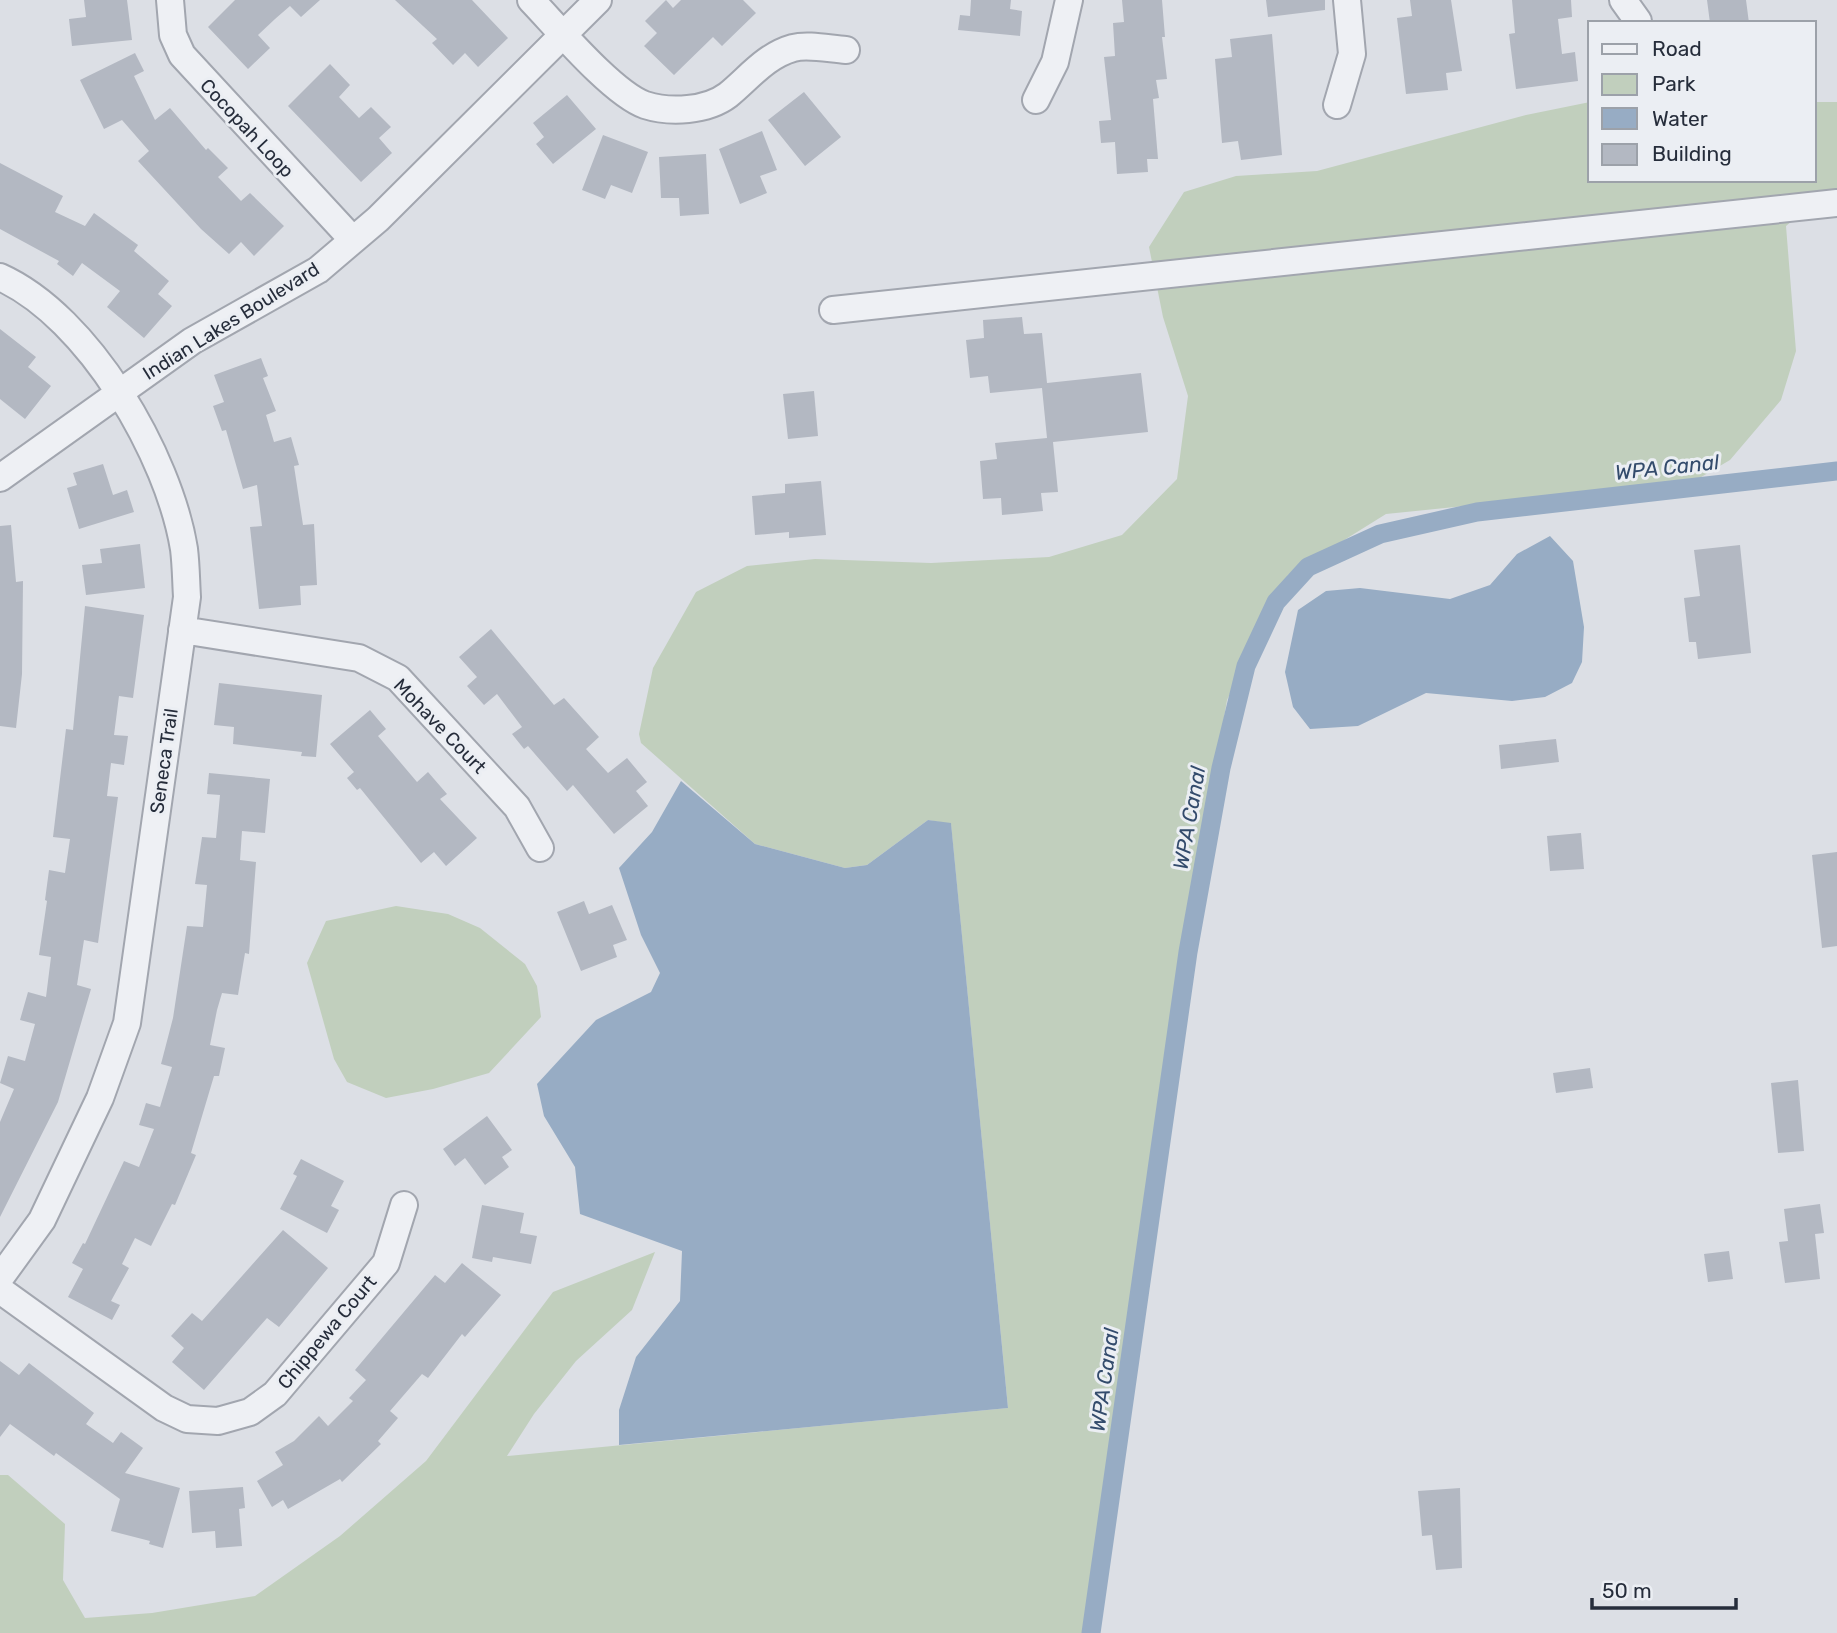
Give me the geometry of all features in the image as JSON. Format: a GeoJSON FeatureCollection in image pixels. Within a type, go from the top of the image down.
{"type":"FeatureCollection","features":[{"type":"Feature","properties":{"kind":"street","name":"Cocopah Loop"},"geometry":{"type":"LineString","coordinates":[[170,0],[173,35],[182,55],[352,240]]}},
{"type":"Feature","properties":{"kind":"street"},"geometry":{"type":"LineString","coordinates":[[531,0],[619,89],[645,105],[677,109],[703,107],[726,96],[770,58],[795,48],[846,50]]}},
{"type":"Feature","properties":{"kind":"street","name":"Indian Lakes Boulevard"},"geometry":{"type":"LineString","coordinates":[[0,478],[192,341],[318,270],[598,0]]}},
{"type":"Feature","properties":{"kind":"street"},"geometry":{"type":"LineString","coordinates":[[1036,100],[1055,62],[1069,0]]}},
{"type":"Feature","properties":{"kind":"street"},"geometry":{"type":"LineString","coordinates":[[1337,104],[1353,54],[1348,0]]}},
{"type":"Feature","properties":{"kind":"street"},"geometry":{"type":"LineString","coordinates":[[1623,0],[1637,21]]}},
{"type":"Feature","properties":{"kind":"street"},"geometry":{"type":"LineString","coordinates":[[833,310],[1837,203]]}},
{"type":"Feature","properties":{"kind":"street","name":"Seneca Trail"},"geometry":{"type":"LineString","coordinates":[[0,277],[57,318],[99,361],[141,427],[170,498],[184,549],[187,597],[127,1023],[100,1098],[42,1220],[0,1278]]}},
{"type":"Feature","properties":{"kind":"street","name":"Mohave Court"},"geometry":{"type":"LineString","coordinates":[[182,629],[359,658],[398,678],[517,807],[540,848]]}},
{"type":"Feature","properties":{"kind":"street","name":"Chippewa Court"},"geometry":{"type":"LineString","coordinates":[[0,1290],[164,1408],[187,1419],[218,1421],[250,1412],[275,1394],[386,1263],[404,1205]]}},
{"type":"Feature","properties":{"kind":"green space"},"geometry":{"type":"Polygon","coordinates":[[[1588,102],[1588,182],[1816,182],[1816,102],[1837,102],[1837,198],[1814,203],[1786,226],[1796,351],[1781,400],[1730,460],[1691,483],[1386,514],[1288,575],[1227,700],[1169,1045],[1093,1633],[0,1633],[0,1475],[8,1475],[65,1524],[63,1580],[85,1618],[152,1613],[255,1596],[340,1536],[426,1461],[553,1292],[655,1252],[632,1310],[576,1361],[534,1414],[507,1456],[1008,1408],[951,824],[928,820],[867,865],[845,868],[755,844],[641,743],[639,734],[653,668],[696,592],[747,566],[815,559],[931,563],[1049,557],[1122,535],[1177,479],[1188,396],[1163,317],[1149,247],[1184,192],[1236,176],[1317,171],[1526,115],[1588,102]]]}},
{"type":"Feature","properties":{"kind":"green space"},"geometry":{"type":"Polygon","coordinates":[[[396,906],[448,914],[480,928],[525,964],[537,986],[541,1017],[489,1073],[433,1089],[386,1098],[347,1082],[334,1059],[307,963],[326,921],[396,906]]]}},
{"type":"Feature","properties":{"kind":"water"},"geometry":{"type":"Polygon","coordinates":[[[1550,536],[1573,561],[1584,627],[1582,662],[1572,683],[1545,697],[1512,701],[1426,693],[1358,726],[1310,729],[1293,707],[1285,672],[1298,610],[1326,591],[1360,588],[1450,599],[1490,585],[1517,554],[1550,536]]]}},
{"type":"Feature","properties":{"kind":"water"},"geometry":{"type":"Polygon","coordinates":[[[681,781],[755,844],[845,868],[867,865],[928,820],[951,823],[1008,1408],[619,1445],[619,1410],[636,1357],[680,1301],[682,1251],[580,1214],[575,1167],[544,1116],[537,1084],[596,1020],[651,992],[660,973],[641,935],[619,868],[652,832],[681,781]]]}},
{"type":"Feature","properties":{"kind":"building"},"geometry":{"type":"Polygon","coordinates":[[[84,0],[127,0],[132,40],[72,46],[69,19],[86,17],[84,0]]]}},
{"type":"Feature","properties":{"kind":"building"},"geometry":{"type":"Polygon","coordinates":[[[235,0],[320,0],[301,17],[290,6],[258,35],[270,48],[248,69],[208,27],[235,0]]]}},
{"type":"Feature","properties":{"kind":"building"},"geometry":{"type":"Polygon","coordinates":[[[395,0],[472,0],[508,38],[478,67],[465,53],[453,65],[432,43],[437,39],[395,0]]]}},
{"type":"Feature","properties":{"kind":"building"},"geometry":{"type":"Polygon","coordinates":[[[666,0],[673,8],[681,0],[743,0],[756,13],[722,46],[713,37],[674,75],[644,46],[657,33],[645,21],[666,0]]]}},
{"type":"Feature","properties":{"kind":"building"},"geometry":{"type":"Polygon","coordinates":[[[971,0],[1011,0],[1010,9],[1022,11],[1020,36],[958,30],[960,15],[970,16],[971,0]]]}},
{"type":"Feature","properties":{"kind":"building"},"geometry":{"type":"Polygon","coordinates":[[[1122,0],[1162,0],[1165,37],[1162,37],[1167,79],[1156,80],[1159,98],[1153,99],[1158,159],[1147,159],[1148,172],[1117,174],[1115,142],[1101,143],[1099,121],[1111,120],[1104,57],[1115,56],[1113,23],[1124,22],[1122,0]]]}},
{"type":"Feature","properties":{"kind":"building"},"geometry":{"type":"Polygon","coordinates":[[[1266,0],[1325,0],[1325,10],[1268,17],[1266,0]]]}},
{"type":"Feature","properties":{"kind":"building"},"geometry":{"type":"Polygon","coordinates":[[[1410,0],[1451,0],[1462,71],[1446,73],[1448,90],[1406,94],[1397,18],[1412,16],[1410,0]]]}},
{"type":"Feature","properties":{"kind":"building"},"geometry":{"type":"Polygon","coordinates":[[[1512,0],[1571,0],[1572,17],[1558,19],[1562,54],[1575,52],[1578,81],[1516,89],[1509,34],[1515,33],[1512,0]]]}},
{"type":"Feature","properties":{"kind":"building"},"geometry":{"type":"Polygon","coordinates":[[[1707,0],[1746,0],[1749,21],[1710,21],[1707,0]]]}},
{"type":"Feature","properties":{"kind":"building"},"geometry":{"type":"Polygon","coordinates":[[[1272,34],[1282,155],[1241,160],[1238,141],[1222,143],[1215,59],[1232,57],[1230,39],[1272,34]]]}},
{"type":"Feature","properties":{"kind":"building"},"geometry":{"type":"Polygon","coordinates":[[[135,53],[144,71],[134,76],[155,120],[170,108],[206,150],[208,148],[228,168],[218,177],[241,201],[250,193],[284,226],[254,256],[241,242],[229,254],[201,229],[138,161],[149,151],[122,120],[104,129],[80,80],[135,53]]]}},
{"type":"Feature","properties":{"kind":"building"},"geometry":{"type":"Polygon","coordinates":[[[330,64],[350,85],[339,97],[359,118],[371,107],[391,127],[379,138],[392,153],[361,182],[288,106],[330,64]]]}},
{"type":"Feature","properties":{"kind":"building"},"geometry":{"type":"Polygon","coordinates":[[[804,92],[841,137],[805,166],[768,120],[804,92]]]}},
{"type":"Feature","properties":{"kind":"building"},"geometry":{"type":"Polygon","coordinates":[[[567,95],[596,129],[553,164],[536,144],[544,137],[533,123],[567,95]]]}},
{"type":"Feature","properties":{"kind":"building"},"geometry":{"type":"Polygon","coordinates":[[[762,131],[777,170],[760,176],[767,193],[740,204],[719,149],[762,131]]]}},
{"type":"Feature","properties":{"kind":"building"},"geometry":{"type":"Polygon","coordinates":[[[603,135],[648,152],[632,193],[611,185],[605,199],[582,190],[603,135]]]}},
{"type":"Feature","properties":{"kind":"building"},"geometry":{"type":"Polygon","coordinates":[[[706,154],[709,214],[680,216],[679,198],[661,198],[659,157],[706,154]]]}},
{"type":"Feature","properties":{"kind":"building"},"geometry":{"type":"Polygon","coordinates":[[[0,163],[63,196],[55,212],[85,226],[94,213],[138,245],[134,251],[169,281],[158,294],[172,306],[144,338],[107,307],[120,291],[82,263],[73,276],[57,264],[59,261],[0,229],[0,163]]]}},
{"type":"Feature","properties":{"kind":"building"},"geometry":{"type":"Polygon","coordinates":[[[1022,317],[1024,334],[1042,333],[1047,383],[1141,373],[1148,432],[1053,442],[1058,492],[1041,493],[1043,511],[1002,515],[1001,498],[983,499],[980,461],[997,459],[995,443],[1047,438],[1042,388],[990,393],[988,376],[970,378],[966,340],[984,338],[983,320],[1022,317]]]}},
{"type":"Feature","properties":{"kind":"building"},"geometry":{"type":"Polygon","coordinates":[[[0,329],[36,357],[28,367],[51,386],[25,419],[0,399],[0,329]]]}},
{"type":"Feature","properties":{"kind":"building"},"geometry":{"type":"Polygon","coordinates":[[[261,358],[268,376],[263,378],[276,411],[266,415],[274,442],[291,437],[299,465],[294,466],[303,525],[314,524],[317,585],[300,586],[301,605],[259,609],[250,527],[262,526],[257,485],[243,489],[226,430],[222,431],[213,406],[224,402],[214,375],[261,358]]]}},
{"type":"Feature","properties":{"kind":"building"},"geometry":{"type":"Polygon","coordinates":[[[814,391],[818,436],[788,439],[783,394],[814,391]]]}},
{"type":"Feature","properties":{"kind":"building"},"geometry":{"type":"Polygon","coordinates":[[[103,464],[113,495],[127,490],[134,512],[79,529],[67,488],[77,485],[73,473],[103,464]]]}},
{"type":"Feature","properties":{"kind":"building"},"geometry":{"type":"Polygon","coordinates":[[[821,481],[826,535],[789,538],[789,532],[755,535],[752,496],[785,493],[785,484],[821,481]]]}},
{"type":"Feature","properties":{"kind":"building"},"geometry":{"type":"Polygon","coordinates":[[[11,525],[16,582],[23,581],[22,674],[16,728],[0,726],[0,526],[11,525]]]}},
{"type":"Feature","properties":{"kind":"building"},"geometry":{"type":"Polygon","coordinates":[[[140,544],[145,588],[86,595],[82,565],[102,563],[100,549],[140,544]]]}},
{"type":"Feature","properties":{"kind":"building"},"geometry":{"type":"Polygon","coordinates":[[[1740,545],[1751,653],[1698,659],[1696,642],[1689,642],[1684,598],[1700,596],[1694,550],[1740,545]]]}},
{"type":"Feature","properties":{"kind":"building"},"geometry":{"type":"Polygon","coordinates":[[[85,606],[144,615],[133,698],[119,696],[114,735],[128,736],[124,765],[111,763],[107,796],[118,797],[98,943],[84,940],[77,985],[91,989],[58,1102],[0,1217],[0,1122],[14,1089],[0,1083],[8,1056],[25,1061],[35,1024],[20,1020],[28,992],[46,997],[51,957],[39,955],[49,870],[65,873],[70,839],[53,837],[66,729],[73,730],[85,606]]]}},
{"type":"Feature","properties":{"kind":"building"},"geometry":{"type":"Polygon","coordinates":[[[491,629],[554,705],[564,698],[599,737],[586,749],[608,773],[627,758],[647,782],[636,791],[648,806],[614,834],[573,785],[567,791],[528,746],[524,749],[512,734],[522,727],[497,694],[484,705],[467,686],[477,677],[459,657],[491,629]]]}},
{"type":"Feature","properties":{"kind":"building"},"geometry":{"type":"Polygon","coordinates":[[[219,683],[322,695],[316,757],[301,756],[302,752],[233,744],[234,727],[214,725],[219,683]]]}},
{"type":"Feature","properties":{"kind":"building"},"geometry":{"type":"Polygon","coordinates":[[[370,710],[386,729],[378,736],[417,782],[428,772],[447,794],[440,799],[477,838],[446,866],[434,852],[421,863],[360,788],[357,790],[347,778],[354,772],[330,744],[370,710]]]}},
{"type":"Feature","properties":{"kind":"building"},"geometry":{"type":"Polygon","coordinates":[[[1556,739],[1559,762],[1501,769],[1499,745],[1556,739]]]}},
{"type":"Feature","properties":{"kind":"building"},"geometry":{"type":"Polygon","coordinates":[[[209,773],[270,779],[265,833],[242,831],[240,860],[256,862],[249,954],[245,953],[238,995],[222,993],[217,1010],[210,1045],[225,1048],[219,1076],[214,1076],[191,1153],[196,1155],[175,1205],[172,1204],[151,1246],[135,1238],[122,1264],[129,1268],[111,1301],[120,1305],[112,1320],[68,1297],[83,1269],[72,1263],[83,1243],[85,1244],[124,1161],[139,1167],[154,1129],[139,1125],[146,1103],[160,1107],[172,1067],[161,1064],[173,1018],[187,926],[203,927],[207,885],[195,884],[202,837],[216,838],[220,795],[207,794],[209,773]]]}},
{"type":"Feature","properties":{"kind":"building"},"geometry":{"type":"Polygon","coordinates":[[[1581,833],[1584,869],[1550,871],[1547,836],[1581,833]]]}},
{"type":"Feature","properties":{"kind":"building"},"geometry":{"type":"Polygon","coordinates":[[[1837,852],[1837,946],[1822,948],[1812,855],[1837,852]]]}},
{"type":"Feature","properties":{"kind":"building"},"geometry":{"type":"Polygon","coordinates":[[[584,901],[589,914],[612,905],[627,940],[613,945],[617,957],[581,971],[557,912],[584,901]]]}},
{"type":"Feature","properties":{"kind":"building"},"geometry":{"type":"Polygon","coordinates":[[[1590,1068],[1593,1088],[1556,1093],[1553,1073],[1590,1068]]]}},
{"type":"Feature","properties":{"kind":"building"},"geometry":{"type":"Polygon","coordinates":[[[1798,1080],[1804,1151],[1778,1153],[1771,1083],[1798,1080]]]}},
{"type":"Feature","properties":{"kind":"building"},"geometry":{"type":"Polygon","coordinates":[[[487,1116],[512,1150],[502,1157],[509,1167],[485,1185],[465,1158],[455,1166],[443,1149],[487,1116]]]}},
{"type":"Feature","properties":{"kind":"building"},"geometry":{"type":"Polygon","coordinates":[[[301,1159],[344,1181],[331,1206],[339,1210],[327,1233],[280,1209],[297,1176],[293,1174],[301,1159]]]}},
{"type":"Feature","properties":{"kind":"building"},"geometry":{"type":"Polygon","coordinates":[[[1820,1204],[1824,1233],[1815,1234],[1820,1279],[1785,1283],[1779,1242],[1788,1241],[1784,1209],[1820,1204]]]}},
{"type":"Feature","properties":{"kind":"building"},"geometry":{"type":"Polygon","coordinates":[[[482,1205],[524,1213],[520,1233],[537,1236],[531,1264],[493,1257],[492,1262],[472,1258],[482,1205]]]}},
{"type":"Feature","properties":{"kind":"building"},"geometry":{"type":"Polygon","coordinates":[[[283,1230],[328,1268],[279,1327],[267,1318],[204,1390],[172,1362],[184,1348],[171,1336],[192,1313],[202,1321],[283,1230]]]}},
{"type":"Feature","properties":{"kind":"building"},"geometry":{"type":"Polygon","coordinates":[[[1729,1251],[1733,1279],[1708,1282],[1704,1254],[1729,1251]]]}},
{"type":"Feature","properties":{"kind":"building"},"geometry":{"type":"Polygon","coordinates":[[[462,1263],[501,1295],[465,1337],[462,1334],[428,1378],[422,1374],[390,1411],[398,1418],[378,1441],[381,1444],[342,1482],[340,1479],[288,1509],[283,1500],[272,1507],[257,1481],[283,1465],[275,1452],[294,1441],[319,1416],[328,1426],[353,1401],[349,1398],[366,1380],[355,1370],[435,1275],[445,1283],[462,1263]]]}},
{"type":"Feature","properties":{"kind":"building"},"geometry":{"type":"Polygon","coordinates":[[[0,1361],[19,1375],[29,1363],[94,1413],[86,1424],[113,1443],[121,1432],[143,1448],[125,1473],[180,1488],[163,1548],[149,1544],[150,1541],[111,1531],[120,1499],[56,1453],[54,1456],[10,1424],[0,1437],[0,1361]]]}},
{"type":"Feature","properties":{"kind":"building"},"geometry":{"type":"Polygon","coordinates":[[[243,1487],[245,1508],[239,1509],[242,1546],[216,1548],[215,1531],[192,1533],[189,1491],[243,1487]]]}},
{"type":"Feature","properties":{"kind":"building"},"geometry":{"type":"Polygon","coordinates":[[[1460,1488],[1462,1568],[1436,1570],[1432,1535],[1422,1536],[1418,1491],[1460,1488]]]}},
{"type":"Feature","properties":{"kind":"waterway","name":"WPA Canal"},"geometry":{"type":"LineString","coordinates":[[1091,1633],[1188,952],[1221,768],[1246,666],[1276,602],[1308,567],[1380,534],[1477,512],[1837,471]]}}]}
